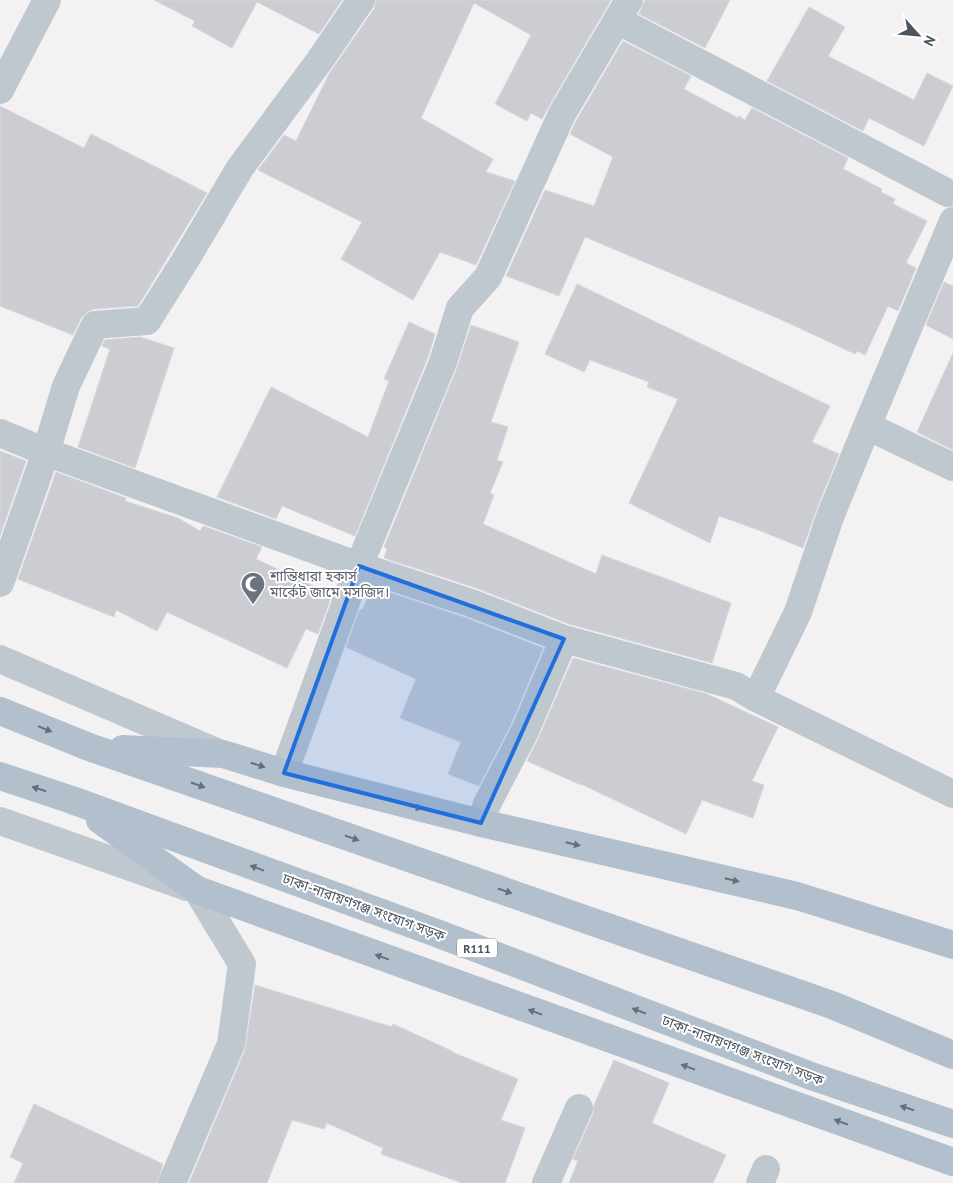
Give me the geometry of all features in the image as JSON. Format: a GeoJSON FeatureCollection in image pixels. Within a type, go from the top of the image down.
{"type":"FeatureCollection","features":[{"type":"Feature","properties":{"kind":"main road"},"geometry":{"type":"LineString","coordinates":[[0,711],[89,747],[832,1005],[953,1055]]}},
{"type":"Feature","properties":{"kind":"main road"},"geometry":{"type":"LineString","coordinates":[[89,747],[223,754],[284,773],[481,824],[798,896],[953,945]]}},
{"type":"Feature","properties":{"kind":"main road","name":"ঢাকা-নারায়ণগঞ্জ সংযোগ সড়ক"},"geometry":{"type":"LineString","coordinates":[[0,776],[72,800],[439,934],[811,1076],[953,1124]]}},
{"type":"Feature","properties":{"kind":"main road","name":"R111"},"geometry":{"type":"LineString","coordinates":[[72,800],[197,890],[953,1162]]}},
{"type":"Feature","properties":{"kind":"street"},"geometry":{"type":"LineString","coordinates":[[0,90],[47,0]]}},
{"type":"Feature","properties":{"kind":"street"},"geometry":{"type":"LineString","coordinates":[[0,583],[46,452],[66,386],[95,326],[147,321],[240,168],[320,60],[361,0]]}},
{"type":"Feature","properties":{"kind":"street"},"geometry":{"type":"LineString","coordinates":[[284,773],[359,566],[443,362],[460,308],[488,277],[562,114],[623,10],[951,190]]}},
{"type":"Feature","properties":{"kind":"street"},"geometry":{"type":"LineString","coordinates":[[756,698],[798,612],[830,517],[953,221]]}},
{"type":"Feature","properties":{"kind":"street"},"geometry":{"type":"LineString","coordinates":[[867,426],[953,467]]}},
{"type":"Feature","properties":{"kind":"street"},"geometry":{"type":"LineString","coordinates":[[0,433],[46,452],[359,566],[472,603],[564,638],[736,686],[756,698],[953,794]]}},
{"type":"Feature","properties":{"kind":"street"},"geometry":{"type":"LineString","coordinates":[[481,824],[487,804],[525,731],[564,638]]}},
{"type":"Feature","properties":{"kind":"street"},"geometry":{"type":"LineString","coordinates":[[0,659],[223,754]]}},
{"type":"Feature","properties":{"kind":"street"},"geometry":{"type":"LineString","coordinates":[[0,821],[197,890],[242,964],[231,1044],[172,1183]]}},
{"type":"Feature","properties":{"kind":"street"},"geometry":{"type":"LineString","coordinates":[[546,1183],[579,1108]]}},
{"type":"Feature","properties":{"kind":"highlighted area"},"geometry":{"type":"Polygon","coordinates":[[[359,566],[564,639],[481,823],[284,773],[359,566]]]}},
{"type":"Feature","properties":{"kind":"building"},"geometry":{"type":"Polygon","coordinates":[[[154,0],[342,0],[319,34],[257,2],[232,48],[192,26],[195,21],[154,0]]]}},
{"type":"Feature","properties":{"kind":"building"},"geometry":{"type":"Polygon","coordinates":[[[376,0],[611,0],[542,119],[531,113],[527,121],[495,104],[531,35],[474,3],[421,118],[493,159],[486,172],[515,181],[476,265],[440,252],[413,300],[341,259],[362,222],[258,170],[284,135],[296,141],[329,74],[374,9],[376,0]]]}},
{"type":"Feature","properties":{"kind":"building"},"geometry":{"type":"Polygon","coordinates":[[[645,0],[730,0],[705,48],[639,14],[645,0]]]}},
{"type":"Feature","properties":{"kind":"building"},"geometry":{"type":"Polygon","coordinates":[[[809,7],[845,27],[828,56],[914,100],[927,73],[953,86],[924,146],[869,118],[863,131],[767,81],[809,7]]]}},
{"type":"Feature","properties":{"kind":"building"},"geometry":{"type":"Polygon","coordinates":[[[623,41],[691,76],[684,89],[738,118],[739,116],[745,120],[752,108],[848,158],[843,169],[882,189],[881,192],[895,199],[893,204],[927,221],[906,263],[916,268],[898,311],[888,306],[865,355],[857,351],[855,354],[782,320],[585,237],[559,296],[506,276],[545,190],[594,206],[613,157],[570,134],[623,41]]]}},
{"type":"Feature","properties":{"kind":"building"},"geometry":{"type":"Polygon","coordinates":[[[0,106],[84,148],[91,134],[207,193],[138,306],[94,309],[87,312],[81,318],[73,335],[0,306],[0,106]]]}},
{"type":"Feature","properties":{"kind":"building"},"geometry":{"type":"Polygon","coordinates":[[[944,282],[953,286],[953,339],[926,325],[944,282]]]}},
{"type":"Feature","properties":{"kind":"building"},"geometry":{"type":"Polygon","coordinates":[[[577,284],[830,406],[812,442],[839,454],[803,548],[719,516],[710,543],[629,503],[678,399],[647,387],[649,382],[590,360],[584,372],[545,354],[577,284]]]}},
{"type":"Feature","properties":{"kind":"building"},"geometry":{"type":"Polygon","coordinates":[[[409,322],[435,334],[428,357],[355,536],[282,506],[276,519],[217,497],[271,387],[368,437],[389,381],[384,379],[409,322]]]}},
{"type":"Feature","properties":{"kind":"building"},"geometry":{"type":"Polygon","coordinates":[[[471,325],[519,342],[491,422],[508,427],[497,460],[503,462],[490,493],[494,495],[483,524],[596,574],[602,555],[731,603],[712,663],[569,624],[476,588],[384,558],[387,549],[384,547],[457,368],[471,325]]]}},
{"type":"Feature","properties":{"kind":"building"},"geometry":{"type":"Polygon","coordinates":[[[140,337],[174,348],[135,468],[78,447],[110,349],[102,346],[105,340],[140,337]]]}},
{"type":"Feature","properties":{"kind":"building"},"geometry":{"type":"Polygon","coordinates":[[[953,353],[953,450],[917,432],[953,353]]]}},
{"type":"Feature","properties":{"kind":"building"},"geometry":{"type":"Polygon","coordinates":[[[0,451],[26,461],[0,536],[0,451]]]}},
{"type":"Feature","properties":{"kind":"building"},"geometry":{"type":"Polygon","coordinates":[[[56,472],[126,498],[125,501],[178,518],[200,531],[203,526],[262,547],[256,559],[332,595],[318,634],[306,629],[287,668],[167,612],[157,631],[116,610],[114,617],[18,579],[56,472]]]}},
{"type":"Feature","properties":{"kind":"building"},"geometry":{"type":"Polygon","coordinates":[[[373,587],[466,618],[543,648],[511,724],[479,786],[448,774],[461,742],[400,718],[416,679],[346,647],[360,609],[362,610],[373,587]]]}},
{"type":"Feature","properties":{"kind":"building"},"geometry":{"type":"Polygon","coordinates":[[[573,658],[707,694],[778,727],[752,781],[764,785],[753,818],[702,800],[686,834],[581,784],[527,761],[573,658]]]}},
{"type":"Feature","properties":{"kind":"building"},"geometry":{"type":"Polygon","coordinates":[[[255,985],[392,1027],[393,1024],[452,1052],[518,1079],[501,1120],[525,1128],[505,1183],[462,1183],[381,1154],[383,1148],[327,1123],[324,1129],[292,1120],[267,1183],[189,1183],[245,1050],[255,985]]]}},
{"type":"Feature","properties":{"kind":"building"},"geometry":{"type":"Polygon","coordinates":[[[614,1060],[669,1083],[652,1123],[726,1155],[713,1183],[569,1183],[578,1161],[573,1159],[614,1060]]]}},
{"type":"Feature","properties":{"kind":"building"},"geometry":{"type":"Polygon","coordinates":[[[34,1104],[163,1164],[157,1183],[14,1183],[23,1163],[10,1157],[34,1104]]]}},
{"type":"Feature","properties":{"kind":"place","name":"শান্তিধারা হকার্স মার্কেট জামে মসজিদ।"},"geometry":{"type":"Point","coordinates":[253,605]}}]}
